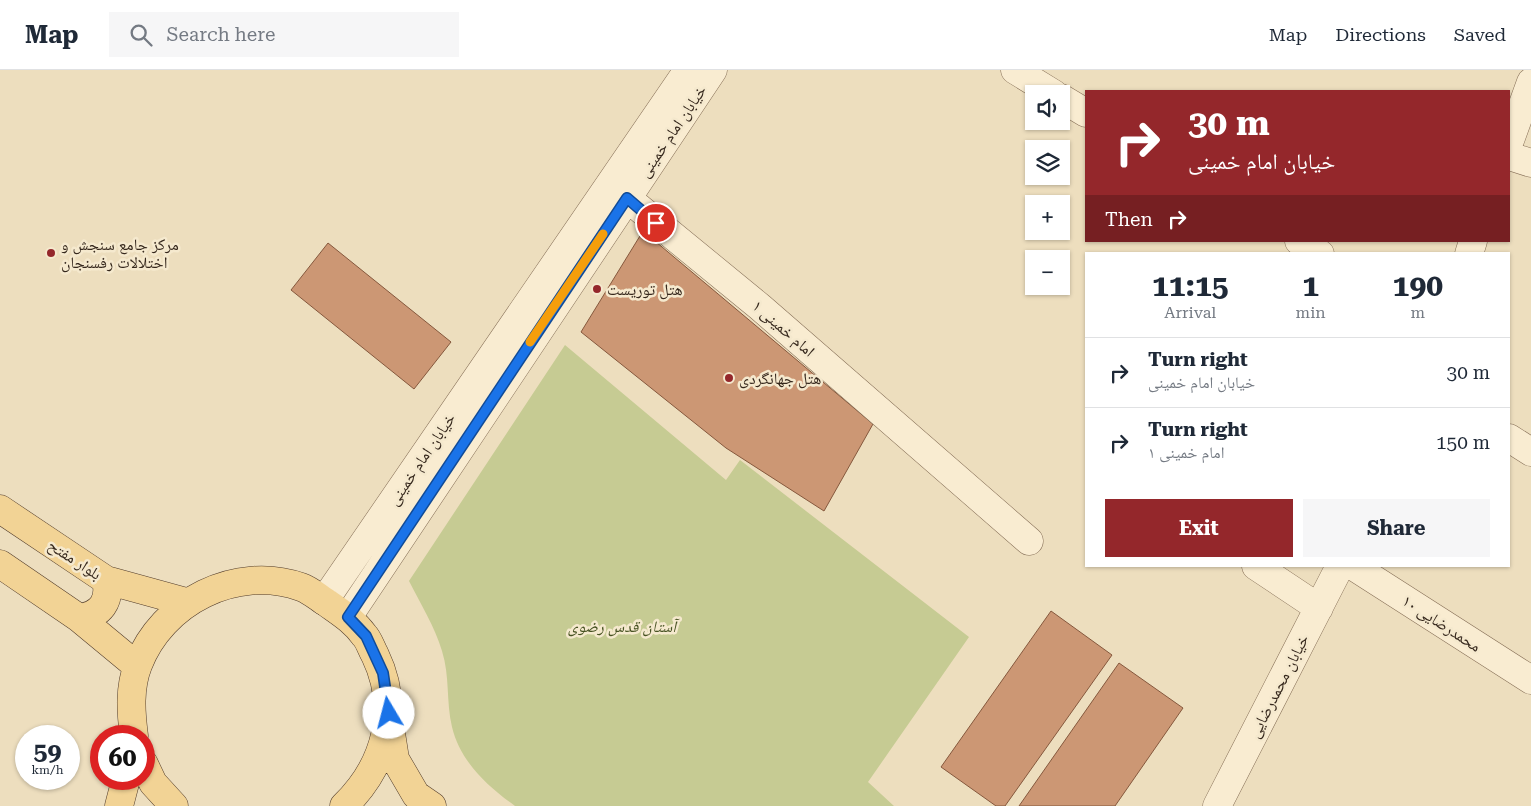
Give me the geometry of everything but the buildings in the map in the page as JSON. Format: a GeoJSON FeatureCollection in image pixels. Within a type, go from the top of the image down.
{"type":"FeatureCollection","features":[{"type":"Feature","properties":{"kind":"main road","name":"بلوار مفتح"},"geometry":{"type":"LineString","coordinates":[[0,509],[106,580],[186,602]]}},
{"type":"Feature","properties":{"kind":"main road"},"geometry":{"type":"LineString","coordinates":[[0,564],[79,618],[137,666]]}},
{"type":"Feature","properties":{"kind":"main road"},"geometry":{"type":"LineString","coordinates":[[79,618],[97,613],[103,606],[107,598],[106,580]]}},
{"type":"Feature","properties":{"kind":"main road"},"geometry":{"type":"LineString","coordinates":[[133,725],[130,706],[137,666],[156,630],[186,602],[222,585],[262,580],[302,587],[348,617],[366,636],[383,673],[395,759],[416,802]]}},
{"type":"Feature","properties":{"kind":"main road"},"geometry":{"type":"LineString","coordinates":[[344,806],[362,789],[381,753],[389,713]]}},
{"type":"Feature","properties":{"kind":"main road"},"geometry":{"type":"LineString","coordinates":[[155,785],[174,806]]}},
{"type":"Feature","properties":{"kind":"main road"},"geometry":{"type":"LineString","coordinates":[[119,806],[123,790]]}},
{"type":"Feature","properties":{"kind":"street","name":"خیابان امام خمینی"},"geometry":{"type":"LineString","coordinates":[[324,601],[688,70]]}},
{"type":"Feature","properties":{"kind":"street","name":"خیابان امام خمینی"},"geometry":{"type":"LineString","coordinates":[[348,617],[713,70]]}},
{"type":"Feature","properties":{"kind":"street"},"geometry":{"type":"LineString","coordinates":[[1015,70],[1039,85]]}},
{"type":"Feature","properties":{"kind":"street"},"geometry":{"type":"LineString","coordinates":[[1510,141],[1531,82]]}},
{"type":"Feature","properties":{"kind":"street"},"geometry":{"type":"LineString","coordinates":[[1070,103],[1085,112]]}},
{"type":"Feature","properties":{"kind":"street"},"geometry":{"type":"LineString","coordinates":[[1510,156],[1531,163]]}},
{"type":"Feature","properties":{"kind":"street","name":"امام خمینی ۱"},"geometry":{"type":"LineString","coordinates":[[627,198],[760,308],[1029,541]]}},
{"type":"Feature","properties":{"kind":"street"},"geometry":{"type":"LineString","coordinates":[[1301,242],[1317,252]]}},
{"type":"Feature","properties":{"kind":"street"},"geometry":{"type":"LineString","coordinates":[[1510,439],[1531,452]]}},
{"type":"Feature","properties":{"kind":"street"},"geometry":{"type":"LineString","coordinates":[[357,551],[360,565],[364,570],[370,571],[380,567]]}},
{"type":"Feature","properties":{"kind":"street"},"geometry":{"type":"LineString","coordinates":[[1258,567],[1319,608]]}},
{"type":"Feature","properties":{"kind":"street","name":"خیابان محمدرضایی"},"geometry":{"type":"LineString","coordinates":[[1216,806],[1340,567]]}},
{"type":"Feature","properties":{"kind":"street","name":"محمدرضایی ۱۰"},"geometry":{"type":"LineString","coordinates":[[1355,567],[1531,680]]}},
{"type":"Feature","properties":{"kind":"green space","name":"آستان قدس رضوی"},"geometry":{"type":"Polygon","coordinates":[[[565,345],[726,480],[740,460],[969,637],[868,782],[894,806],[515,806],[494,790],[468,762],[461,751],[452,727],[442,651],[431,624],[409,581],[565,345]]]}},
{"type":"Feature","properties":{"kind":"slow traffic"},"geometry":{"type":"LineString","coordinates":[[530,342],[603,234]]}},
{"type":"Feature","properties":{"kind":"place","name":"مرکز جامع سنجش و اختلالات رفسنجان"},"geometry":{"type":"Point","coordinates":[51,253]}},
{"type":"Feature","properties":{"kind":"place","name":"هتل توریست"},"geometry":{"type":"Point","coordinates":[597,289]}},
{"type":"Feature","properties":{"kind":"place","name":"هتل جهانگردی"},"geometry":{"type":"Point","coordinates":[729,378]}},
{"type":"Feature","properties":{"kind":"route"},"geometry":{"type":"LineString","coordinates":[[389,713],[383,673],[366,636],[348,617],[390,550],[627,198],[656,223]]}}]}
